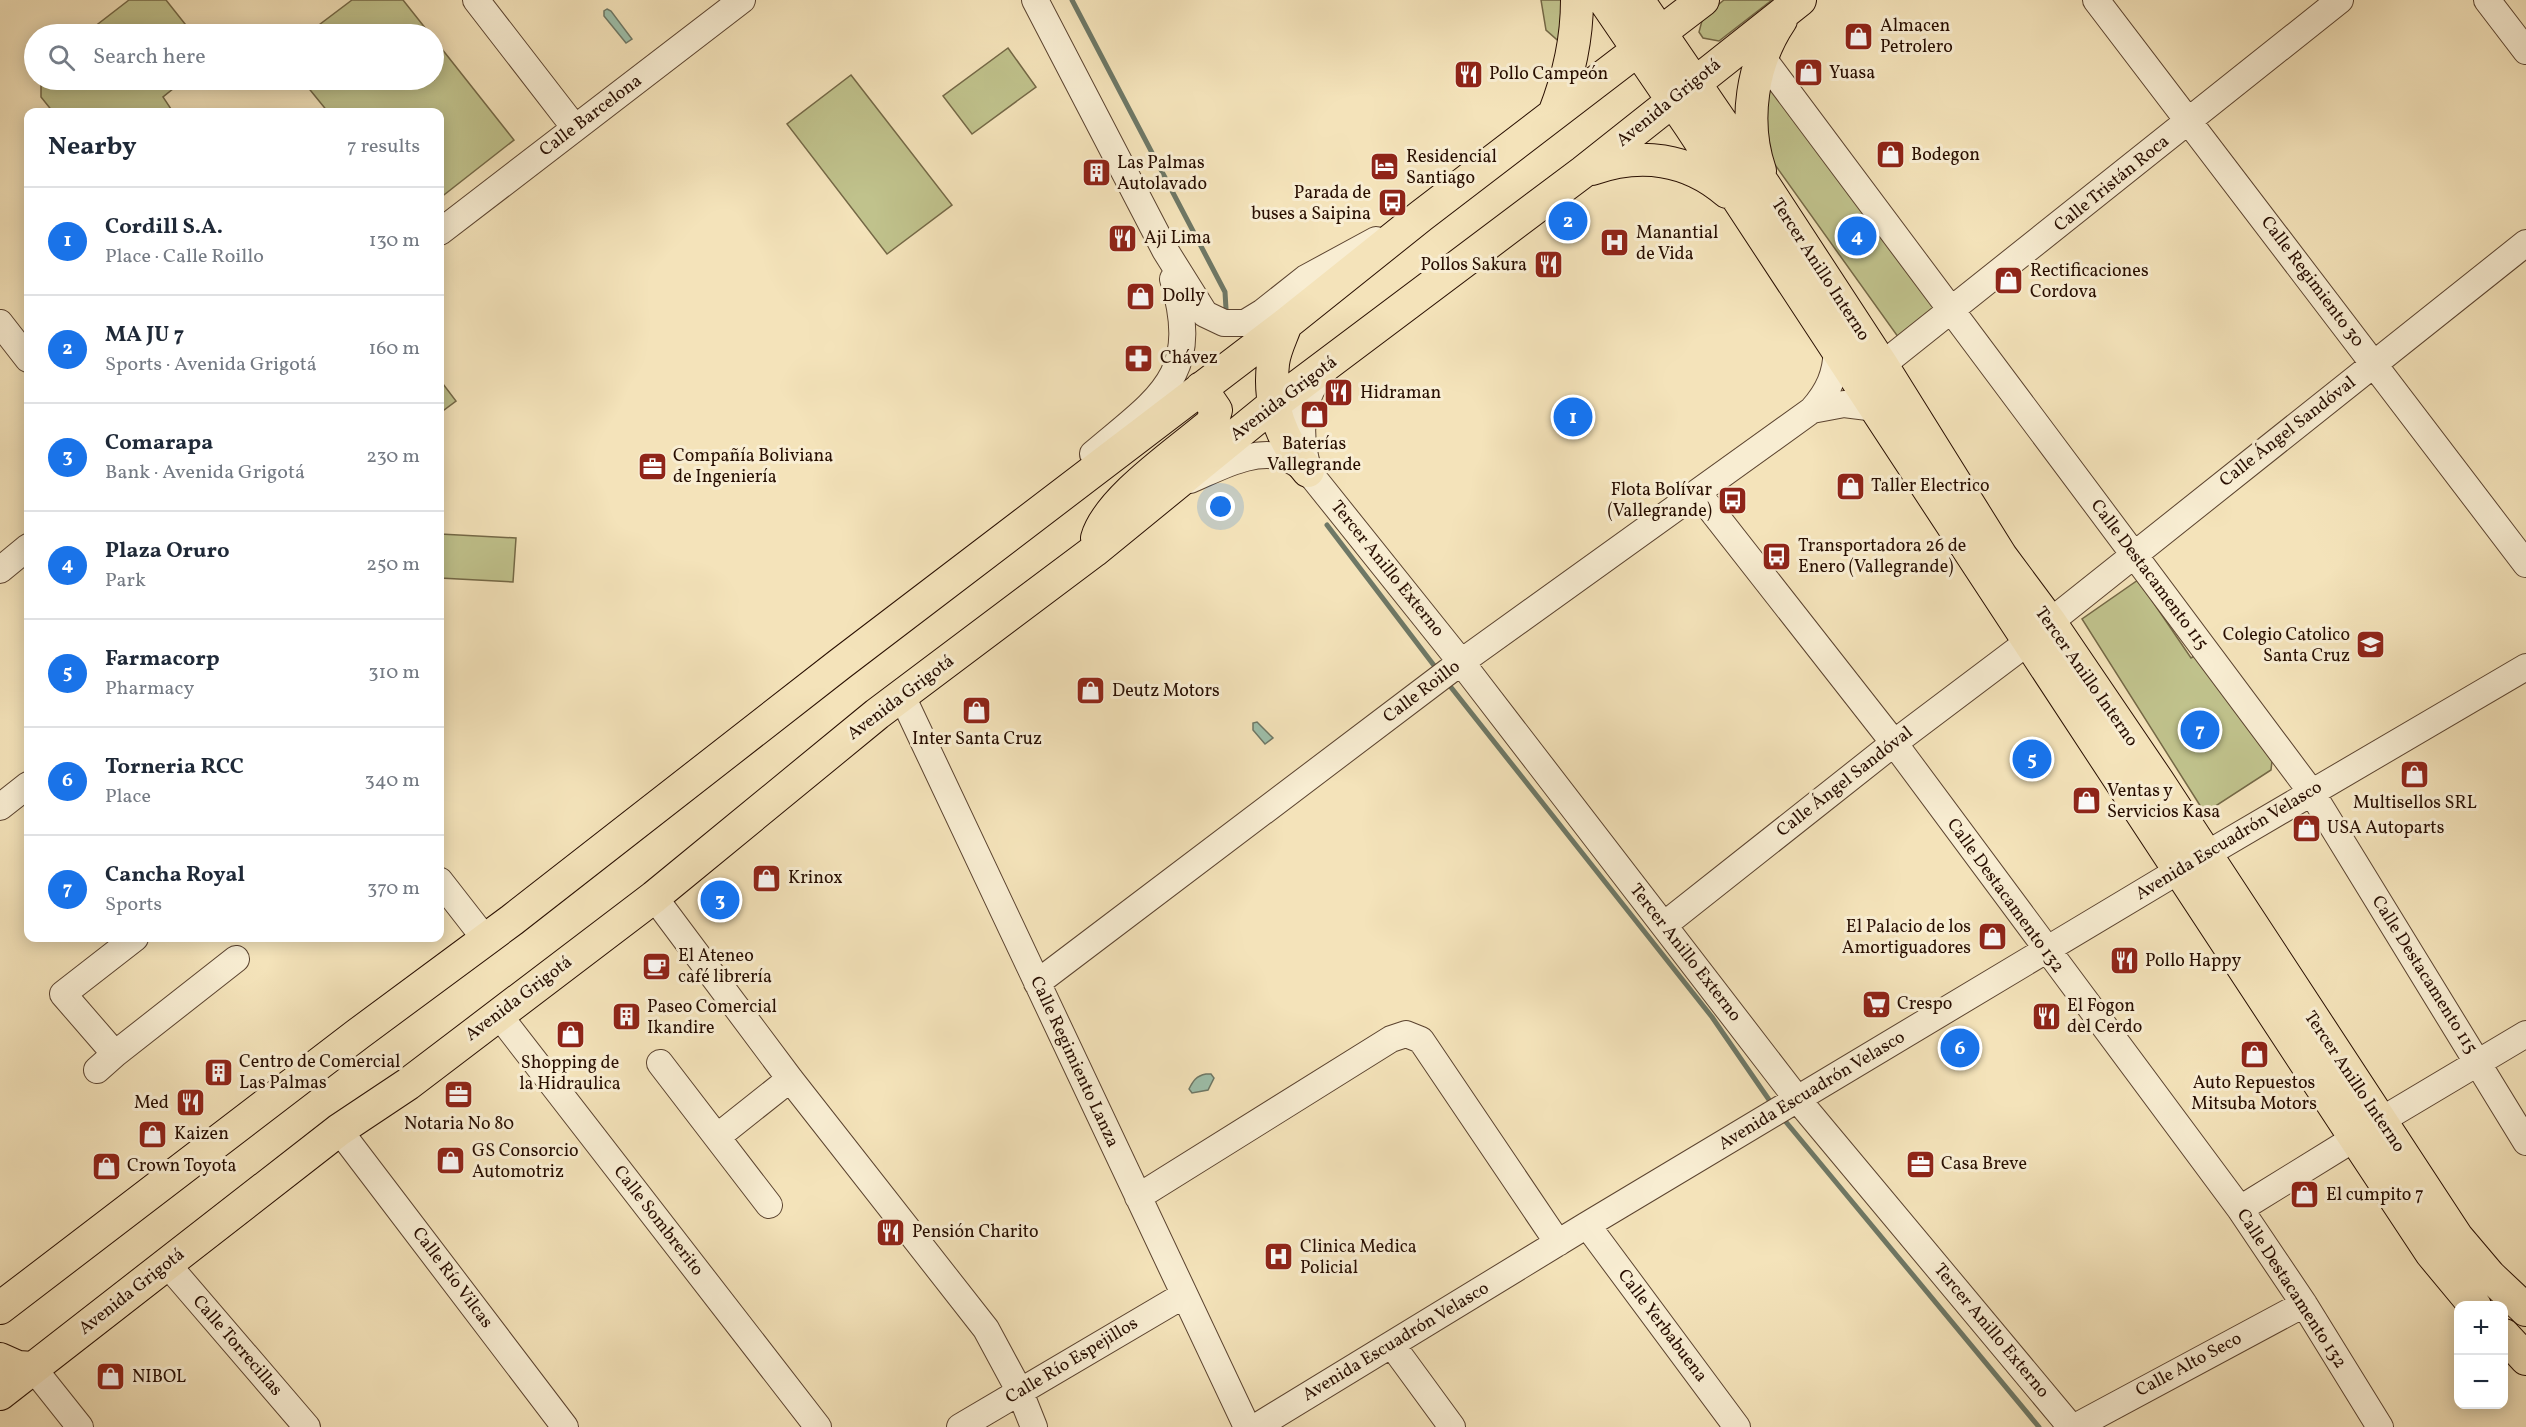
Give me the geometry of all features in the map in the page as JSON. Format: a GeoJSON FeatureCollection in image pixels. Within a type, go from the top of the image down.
{"type":"FeatureCollection","features":[{"type":"Feature","properties":{"kind":"main road"},"geometry":{"type":"LineString","coordinates":[[1554,114],[1571,65],[1577,0]]}},
{"type":"Feature","properties":{"kind":"main road"},"geometry":{"type":"LineString","coordinates":[[1604,0],[1648,41]]}},
{"type":"Feature","properties":{"kind":"main road"},"geometry":{"type":"LineString","coordinates":[[1638,0],[1648,41]]}},
{"type":"Feature","properties":{"kind":"main road"},"geometry":{"type":"LineString","coordinates":[[0,1308],[358,1034],[486,940],[840,664],[1286,324],[1421,216],[1703,0]]}},
{"type":"Feature","properties":{"kind":"main road"},"geometry":{"type":"LineString","coordinates":[[1765,186],[1752,134],[1755,82],[1762,57],[1774,31],[1795,4]]}},
{"type":"Feature","properties":{"kind":"main road","name":"Avenida Grigotá"},"geometry":{"type":"LineString","coordinates":[[0,1394],[339,1130],[408,1084],[654,897],[877,714],[1094,551],[1273,405],[1583,172],[1795,4]]}},
{"type":"Feature","properties":{"kind":"main road","name":"Tercer Anillo Interno"},"geometry":{"type":"LineString","coordinates":[[1648,41],[1684,92],[1765,186],[1882,365],[2001,556],[2089,734],[2432,1253],[2472,1301]]}},
{"type":"Feature","properties":{"kind":"main road","name":"Tercer Anillo Interno"},"geometry":{"type":"LineString","coordinates":[[1684,92],[1739,203],[1936,500],[2158,781],[2457,1237],[2490,1276],[2526,1310]]}},
{"type":"Feature","properties":{"kind":"main road"},"geometry":{"type":"LineString","coordinates":[[1583,172],[1615,161],[1649,159],[1683,165],[1714,180],[1739,203]]}},
{"type":"Feature","properties":{"kind":"main road"},"geometry":{"type":"LineString","coordinates":[[1286,324],[1273,362],[1273,405],[1282,434],[1293,454],[1308,471]]}},
{"type":"Feature","properties":{"kind":"main road"},"geometry":{"type":"LineString","coordinates":[[1094,551],[1101,527],[1124,497],[1212,423],[1216,410],[1201,388]]}},
{"type":"Feature","properties":{"kind":"main road"},"geometry":{"type":"LineString","coordinates":[[1936,500],[1946,494],[1953,495],[1982,537],[2001,556]]}},
{"type":"Feature","properties":{"kind":"main road"},"geometry":{"type":"LineString","coordinates":[[2089,734],[2139,788],[2145,788],[2158,781]]}},
{"type":"Feature","properties":{"kind":"main road"},"geometry":{"type":"LineString","coordinates":[[2229,946],[2245,940],[2252,942],[2281,983],[2295,992]]}},
{"type":"Feature","properties":{"kind":"main road"},"geometry":{"type":"LineString","coordinates":[[2508,1339],[2526,1359]]}},
{"type":"Feature","properties":{"kind":"main road"},"geometry":{"type":"LineString","coordinates":[[0,1359],[18,1367],[33,1368]]}},
{"type":"Feature","properties":{"kind":"street"},"geometry":{"type":"LineString","coordinates":[[476,0],[575,128]]}},
{"type":"Feature","properties":{"kind":"street","name":"Calle Barcelona"},"geometry":{"type":"LineString","coordinates":[[444,229],[742,0]]}},
{"type":"Feature","properties":{"kind":"street"},"geometry":{"type":"LineString","coordinates":[[1035,0],[1165,250],[1205,314],[1224,323],[1245,323],[1263,312],[1306,278],[1421,216]]}},
{"type":"Feature","properties":{"kind":"street","name":"Calle Regimiento 30"},"geometry":{"type":"LineString","coordinates":[[2096,0],[2526,564]]}},
{"type":"Feature","properties":{"kind":"street","name":"Calle Tristán Roca"},"geometry":{"type":"LineString","coordinates":[[1882,365],[1952,312],[2340,0]]}},
{"type":"Feature","properties":{"kind":"street"},"geometry":{"type":"LineString","coordinates":[[2487,0],[2526,51]]}},
{"type":"Feature","properties":{"kind":"street","name":"Calle Destacamento 115"},"geometry":{"type":"LineString","coordinates":[[1762,57],[2312,793],[2526,1142]]}},
{"type":"Feature","properties":{"kind":"street","name":"Calle Ángel Sandóval"},"geometry":{"type":"LineString","coordinates":[[1664,925],[1894,743],[2039,632],[2526,243]]}},
{"type":"Feature","properties":{"kind":"street"},"geometry":{"type":"LineString","coordinates":[[1029,521],[1092,454],[1161,395],[1174,374],[1182,352],[1184,325],[1180,300],[1165,250]]}},
{"type":"Feature","properties":{"kind":"street"},"geometry":{"type":"LineString","coordinates":[[0,323],[24,354]]}},
{"type":"Feature","properties":{"kind":"street","name":"Calle Roillo"},"geometry":{"type":"LineString","coordinates":[[1037,983],[1457,665],[1812,410],[1823,397],[1831,382],[1836,366],[1837,349]]}},
{"type":"Feature","properties":{"kind":"street","name":"Tercer Anillo Externo"},"geometry":{"type":"LineString","coordinates":[[1308,471],[1302,447],[1302,421],[1308,397],[1316,383],[1337,358]]}},
{"type":"Feature","properties":{"kind":"street","name":"Calle Roillo"},"geometry":{"type":"LineString","coordinates":[[1812,410],[1844,404],[1876,408]]}},
{"type":"Feature","properties":{"kind":"street","name":"Tercer Anillo Externo"},"geometry":{"type":"LineString","coordinates":[[1174,487],[1246,458],[1267,454],[1287,459],[1308,471],[1457,665],[1664,925],[1792,1103],[2068,1426]]}},
{"type":"Feature","properties":{"kind":"street","name":"Calle Destacamento 132"},"geometry":{"type":"LineString","coordinates":[[1698,493],[1894,743],[2046,951],[2240,1209],[2304,1304],[2380,1427]]}},
{"type":"Feature","properties":{"kind":"street"},"geometry":{"type":"LineString","coordinates":[[0,570],[24,551]]}},
{"type":"Feature","properties":{"kind":"street","name":"Avenida Escuadrón Velasco"},"geometry":{"type":"LineString","coordinates":[[1256,1427],[1587,1225],[2178,871],[2526,667]]}},
{"type":"Feature","properties":{"kind":"street","name":"Calle Regimiento Lanza"},"geometry":{"type":"LineString","coordinates":[[902,696],[1247,1427]]}},
{"type":"Feature","properties":{"kind":"street"},"geometry":{"type":"LineString","coordinates":[[0,807],[24,788]]}},
{"type":"Feature","properties":{"kind":"street"},"geometry":{"type":"LineString","coordinates":[[444,886],[486,940]]}},
{"type":"Feature","properties":{"kind":"street"},"geometry":{"type":"LineString","coordinates":[[654,897],[790,1079],[986,1329],[1020,1392],[1034,1427]]}},
{"type":"Feature","properties":{"kind":"street"},"geometry":{"type":"LineString","coordinates":[[130,942],[63,994],[106,1062],[237,959]]}},
{"type":"Feature","properties":{"kind":"street","name":"Calle Sombrerito"},"geometry":{"type":"LineString","coordinates":[[498,1014],[818,1427]]}},
{"type":"Feature","properties":{"kind":"street"},"geometry":{"type":"LineString","coordinates":[[1138,1197],[1391,1039],[1406,1034],[1421,1041],[1558,1243]]}},
{"type":"Feature","properties":{"kind":"street"},"geometry":{"type":"LineString","coordinates":[[2380,1121],[2526,1034]]}},
{"type":"Feature","properties":{"kind":"street"},"geometry":{"type":"LineString","coordinates":[[660,1063],[769,1205]]}},
{"type":"Feature","properties":{"kind":"street"},"geometry":{"type":"LineString","coordinates":[[717,1137],[790,1079]]}},
{"type":"Feature","properties":{"kind":"street","name":"Calle Río Vilcas"},"geometry":{"type":"LineString","coordinates":[[339,1130],[565,1427]]}},
{"type":"Feature","properties":{"kind":"street"},"geometry":{"type":"LineString","coordinates":[[2240,1209],[2355,1138]]}},
{"type":"Feature","properties":{"kind":"street","name":"Calle Yerbabuena"},"geometry":{"type":"LineString","coordinates":[[1587,1225],[1737,1427]]}},
{"type":"Feature","properties":{"kind":"street","name":"Calle Torrecillas"},"geometry":{"type":"LineString","coordinates":[[167,1264],[307,1427]]}},
{"type":"Feature","properties":{"kind":"street","name":"Calle Río Espejillos"},"geometry":{"type":"LineString","coordinates":[[960,1427],[1184,1294]]}},
{"type":"Feature","properties":{"kind":"street","name":"Calle Alto Seco"},"geometry":{"type":"LineString","coordinates":[[2068,1426],[2304,1304]]}},
{"type":"Feature","properties":{"kind":"street"},"geometry":{"type":"LineString","coordinates":[[1392,1346],[1452,1427]]}},
{"type":"Feature","properties":{"kind":"street"},"geometry":{"type":"LineString","coordinates":[[33,1368],[80,1427]]}},
{"type":"Feature","properties":{"kind":"green space"},"geometry":{"type":"Polygon","coordinates":[[[129,0],[166,0],[185,24],[98,24],[129,0]]]}},
{"type":"Feature","properties":{"kind":"green space"},"geometry":{"type":"Polygon","coordinates":[[[352,0],[403,0],[422,24],[320,24],[352,0]]]}},
{"type":"Feature","properties":{"kind":"green space"},"geometry":{"type":"Polygon","coordinates":[[[1541,0],[1564,0],[1563,45],[1546,30],[1541,0]]]}},
{"type":"Feature","properties":{"kind":"green space"},"geometry":{"type":"Polygon","coordinates":[[[1724,0],[1772,0],[1719,41],[1703,38],[1699,32],[1703,17],[1724,0]]]}},
{"type":"Feature","properties":{"kind":"green space"},"geometry":{"type":"Polygon","coordinates":[[[1008,48],[1036,87],[972,134],[943,96],[1008,48]]]}},
{"type":"Feature","properties":{"kind":"green space"},"geometry":{"type":"Polygon","coordinates":[[[444,52],[514,140],[444,195],[444,108],[325,108],[310,90],[444,90],[444,52]]]}},
{"type":"Feature","properties":{"kind":"green space"},"geometry":{"type":"Polygon","coordinates":[[[1765,71],[1943,311],[1901,341],[1773,162],[1760,127],[1765,71]]]}},
{"type":"Feature","properties":{"kind":"green space"},"geometry":{"type":"Polygon","coordinates":[[[851,75],[952,205],[887,254],[787,124],[851,75]]]}},
{"type":"Feature","properties":{"kind":"green space"},"geometry":{"type":"Polygon","coordinates":[[[41,90],[172,90],[163,97],[170,108],[50,108],[41,97],[41,90]]]}},
{"type":"Feature","properties":{"kind":"green space"},"geometry":{"type":"Polygon","coordinates":[[[444,385],[456,401],[444,410],[444,385]]]}},
{"type":"Feature","properties":{"kind":"green space"},"geometry":{"type":"Polygon","coordinates":[[[444,534],[516,538],[513,582],[444,578],[444,534]]]}},
{"type":"Feature","properties":{"kind":"green space"},"geometry":{"type":"Polygon","coordinates":[[[2138,580],[2191,658],[2196,655],[2272,761],[2271,770],[2211,809],[2201,807],[2082,619],[2138,580]]]}},
{"type":"Feature","properties":{"kind":"shaded area"},"geometry":{"type":"Polygon","coordinates":[[[607,9],[632,39],[626,43],[604,16],[604,11],[607,9]]]}},
{"type":"Feature","properties":{"kind":"shaded area"},"geometry":{"type":"Polygon","coordinates":[[[1257,722],[1273,738],[1265,744],[1253,730],[1253,723],[1257,722]]]}},
{"type":"Feature","properties":{"kind":"shaded area"},"geometry":{"type":"Polygon","coordinates":[[[1206,1074],[1211,1074],[1214,1078],[1208,1090],[1192,1093],[1189,1089],[1194,1081],[1206,1074]]]}},
{"type":"Feature","properties":{"kind":"waterway"},"geometry":{"type":"LineString","coordinates":[[1072,0],[1225,292],[1226,309]]}},
{"type":"Feature","properties":{"kind":"waterway"},"geometry":{"type":"LineString","coordinates":[[1327,525],[1439,672]]}},
{"type":"Feature","properties":{"kind":"waterway"},"geometry":{"type":"LineString","coordinates":[[1446,681],[1712,1017],[1774,1107]]}},
{"type":"Feature","properties":{"kind":"waterway"},"geometry":{"type":"LineString","coordinates":[[1781,1116],[2039,1427]]}},
{"type":"Feature","properties":{"kind":"place","name":"Almacen Petrolero"},"geometry":{"type":"Point","coordinates":[1859,36]}},
{"type":"Feature","properties":{"kind":"place","name":"Yuasa"},"geometry":{"type":"Point","coordinates":[1808,73]}},
{"type":"Feature","properties":{"kind":"place","name":"Pollo Campeón"},"geometry":{"type":"Point","coordinates":[1468,74]}},
{"type":"Feature","properties":{"kind":"place","name":"Bodegon"},"geometry":{"type":"Point","coordinates":[1890,155]}},
{"type":"Feature","properties":{"kind":"place","name":"Residencial Santiago"},"geometry":{"type":"Point","coordinates":[1385,167]}},
{"type":"Feature","properties":{"kind":"place","name":"Las Palmas Autolavado"},"geometry":{"type":"Point","coordinates":[1096,173]}},
{"type":"Feature","properties":{"kind":"place","name":"Parada de buses a Saipina"},"geometry":{"type":"Point","coordinates":[1392,203]}},
{"type":"Feature","properties":{"kind":"place","name":"MA JU 7"},"geometry":{"type":"Point","coordinates":[1568,221]}},
{"type":"Feature","properties":{"kind":"place","name":"Plaza Oruro"},"geometry":{"type":"Point","coordinates":[1857,236]}},
{"type":"Feature","properties":{"kind":"place","name":"Aji Lima"},"geometry":{"type":"Point","coordinates":[1123,238]}},
{"type":"Feature","properties":{"kind":"place","name":"Manantial de Vida"},"geometry":{"type":"Point","coordinates":[1615,243]}},
{"type":"Feature","properties":{"kind":"place","name":"Pollos Sakura"},"geometry":{"type":"Point","coordinates":[1548,265]}},
{"type":"Feature","properties":{"kind":"place","name":"Rectificaciones Cordova"},"geometry":{"type":"Point","coordinates":[2009,281]}},
{"type":"Feature","properties":{"kind":"place","name":"Dolly"},"geometry":{"type":"Point","coordinates":[1141,296]}},
{"type":"Feature","properties":{"kind":"place","name":"Chávez"},"geometry":{"type":"Point","coordinates":[1139,358]}},
{"type":"Feature","properties":{"kind":"place","name":"Hidraman"},"geometry":{"type":"Point","coordinates":[1339,393]}},
{"type":"Feature","properties":{"kind":"place","name":"Baterías Vallegrande"},"geometry":{"type":"Point","coordinates":[1314,415]}},
{"type":"Feature","properties":{"kind":"place","name":"Cordill S.A."},"geometry":{"type":"Point","coordinates":[1573,417]}},
{"type":"Feature","properties":{"kind":"place","name":"Compañía Boliviana de Ingeniería"},"geometry":{"type":"Point","coordinates":[652,466]}},
{"type":"Feature","properties":{"kind":"place","name":"Taller Electrico"},"geometry":{"type":"Point","coordinates":[1850,486]}},
{"type":"Feature","properties":{"kind":"place","name":"Flota Bolívar (Vallegrande)"},"geometry":{"type":"Point","coordinates":[1733,500]}},
{"type":"Feature","properties":{"kind":"place","name":"Transportadora 26 de Enero (Vallegrande)"},"geometry":{"type":"Point","coordinates":[1777,556]}},
{"type":"Feature","properties":{"kind":"place","name":"Colegio Catolico Santa Cruz"},"geometry":{"type":"Point","coordinates":[2371,645]}},
{"type":"Feature","properties":{"kind":"place","name":"Deutz Motors"},"geometry":{"type":"Point","coordinates":[1091,691]}},
{"type":"Feature","properties":{"kind":"place","name":"Inter Santa Cruz"},"geometry":{"type":"Point","coordinates":[977,710]}},
{"type":"Feature","properties":{"kind":"place","name":"Cancha Royal"},"geometry":{"type":"Point","coordinates":[2200,730]}},
{"type":"Feature","properties":{"kind":"place","name":"Farmacorp"},"geometry":{"type":"Point","coordinates":[2032,759]}},
{"type":"Feature","properties":{"kind":"place","name":"Multisellos SRL"},"geometry":{"type":"Point","coordinates":[2415,774]}},
{"type":"Feature","properties":{"kind":"place","name":"Ventas y Servicios Kasa"},"geometry":{"type":"Point","coordinates":[2086,801]}},
{"type":"Feature","properties":{"kind":"place","name":"USA Autoparts"},"geometry":{"type":"Point","coordinates":[2306,828]}},
{"type":"Feature","properties":{"kind":"place","name":"Krinox"},"geometry":{"type":"Point","coordinates":[767,878]}},
{"type":"Feature","properties":{"kind":"place","name":"Comarapa"},"geometry":{"type":"Point","coordinates":[720,900]}},
{"type":"Feature","properties":{"kind":"place","name":"El Palacio de los Amortiguadores"},"geometry":{"type":"Point","coordinates":[1992,937]}},
{"type":"Feature","properties":{"kind":"place","name":"Pollo Happy"},"geometry":{"type":"Point","coordinates":[2124,961]}},
{"type":"Feature","properties":{"kind":"place","name":"El Ateneo café librería"},"geometry":{"type":"Point","coordinates":[657,966]}},
{"type":"Feature","properties":{"kind":"place","name":"Crespo"},"geometry":{"type":"Point","coordinates":[1876,1004]}},
{"type":"Feature","properties":{"kind":"place","name":"El Fogon del Cerdo"},"geometry":{"type":"Point","coordinates":[2046,1016]}},
{"type":"Feature","properties":{"kind":"place","name":"Paseo Comercial Ikandire"},"geometry":{"type":"Point","coordinates":[626,1017]}},
{"type":"Feature","properties":{"kind":"place","name":"Shopping de la Hidraulica"},"geometry":{"type":"Point","coordinates":[570,1034]}},
{"type":"Feature","properties":{"kind":"place","name":"Torneria RCC"},"geometry":{"type":"Point","coordinates":[1960,1048]}},
{"type":"Feature","properties":{"kind":"place","name":"Auto Repuestos Mitsuba Motors"},"geometry":{"type":"Point","coordinates":[2254,1054]}},
{"type":"Feature","properties":{"kind":"place","name":"Centro de Comercial Las Palmas"},"geometry":{"type":"Point","coordinates":[218,1072]}},
{"type":"Feature","properties":{"kind":"place","name":"Notaria No 80"},"geometry":{"type":"Point","coordinates":[459,1095]}},
{"type":"Feature","properties":{"kind":"place","name":"Med"},"geometry":{"type":"Point","coordinates":[190,1103]}},
{"type":"Feature","properties":{"kind":"place","name":"Kaizen"},"geometry":{"type":"Point","coordinates":[153,1134]}},
{"type":"Feature","properties":{"kind":"place","name":"GS Consorcio Automotriz"},"geometry":{"type":"Point","coordinates":[451,1161]}},
{"type":"Feature","properties":{"kind":"place","name":"Casa Breve"},"geometry":{"type":"Point","coordinates":[1920,1164]}},
{"type":"Feature","properties":{"kind":"place","name":"Crown Toyota"},"geometry":{"type":"Point","coordinates":[106,1166]}},
{"type":"Feature","properties":{"kind":"place","name":"El cumpito 7"},"geometry":{"type":"Point","coordinates":[2305,1195]}},
{"type":"Feature","properties":{"kind":"place","name":"Pensión Charito"},"geometry":{"type":"Point","coordinates":[891,1232]}},
{"type":"Feature","properties":{"kind":"place","name":"Clinica Medica Policial"},"geometry":{"type":"Point","coordinates":[1279,1257]}},
{"type":"Feature","properties":{"kind":"place","name":"NIBOL"},"geometry":{"type":"Point","coordinates":[111,1377]}}]}
